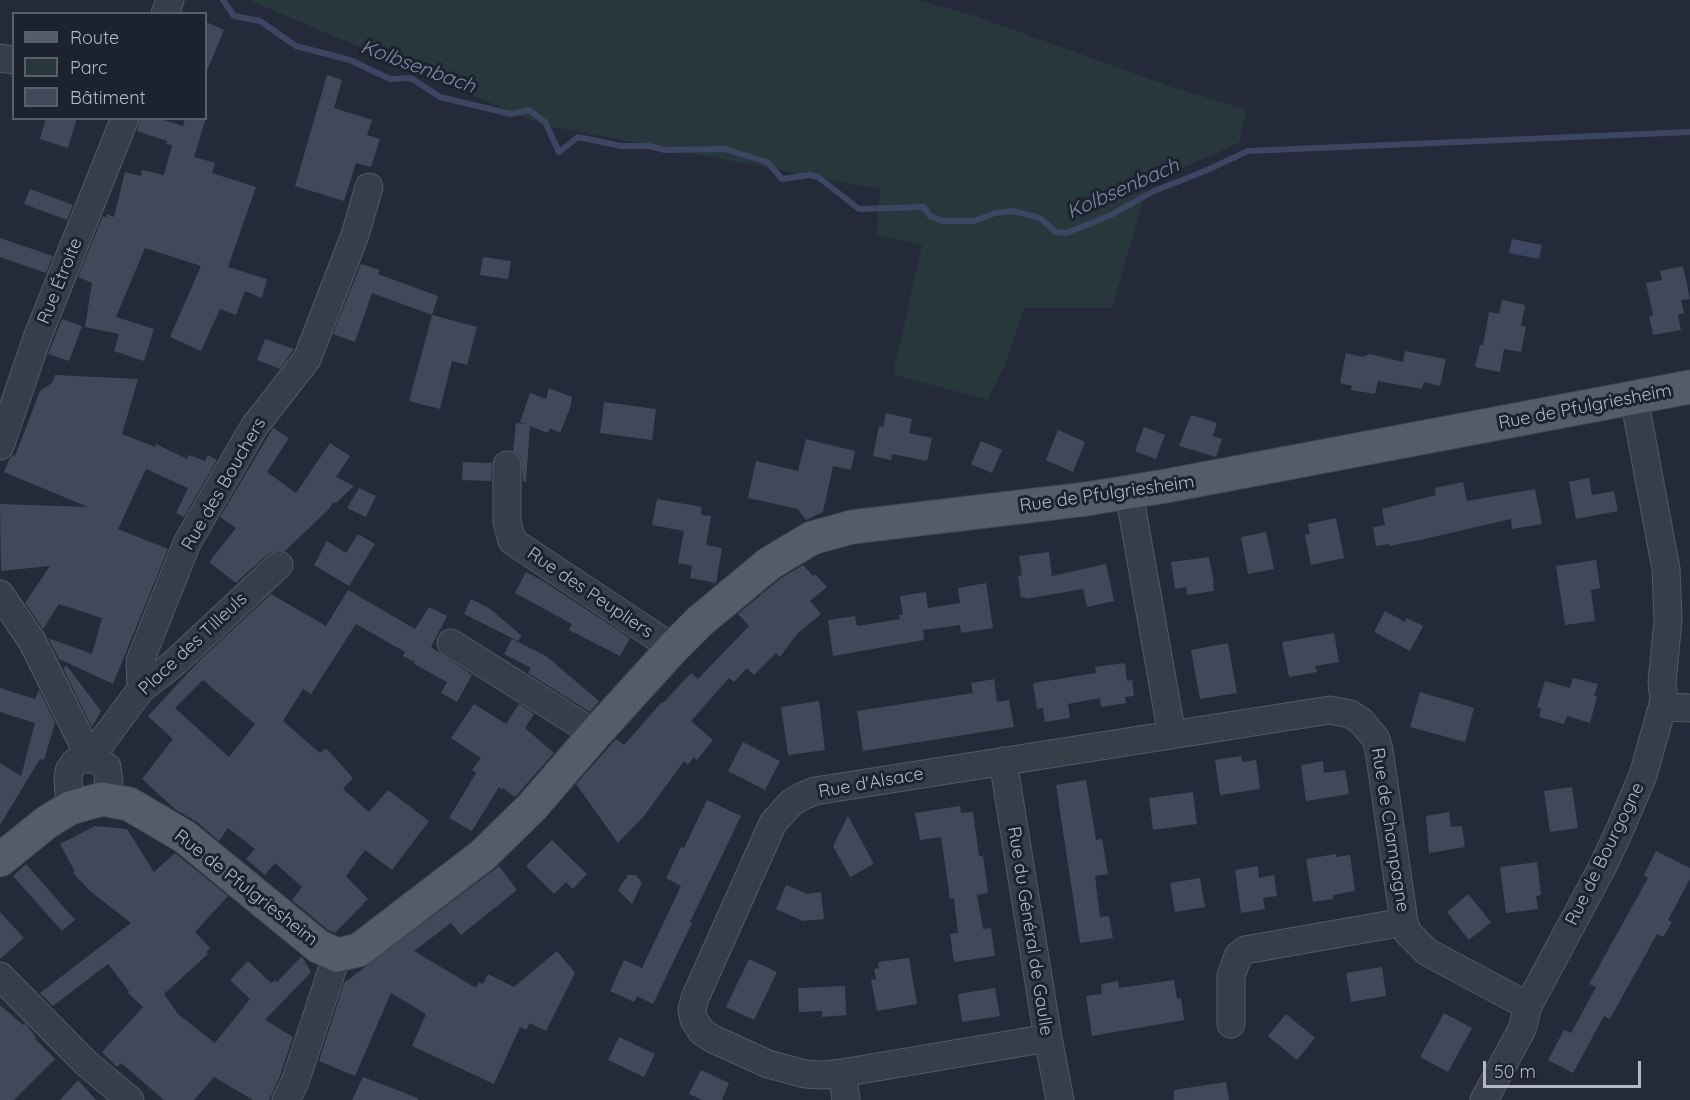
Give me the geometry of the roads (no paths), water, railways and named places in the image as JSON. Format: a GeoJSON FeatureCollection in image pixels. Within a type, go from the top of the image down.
{"type":"FeatureCollection","features":[{"type":"Feature","properties":{"kind":"main road","name":"Rue de Pfulgriesheim"},"geometry":{"type":"LineString","coordinates":[[0,860],[47,822],[70,808],[102,799],[129,804],[185,837],[318,946],[337,955],[359,950],[483,855],[532,807],[595,734],[700,621],[770,563],[812,538],[852,527],[1129,492],[1690,387]]}},
{"type":"Feature","properties":{"kind":"street","name":"Rue Étroite"},"geometry":{"type":"LineString","coordinates":[[0,446],[37,338],[124,120]]}},
{"type":"Feature","properties":{"kind":"street","name":"Rue des Bouchers"},"geometry":{"type":"LineString","coordinates":[[141,689],[140,661],[187,543],[254,428],[307,359],[355,235],[369,187]]}},
{"type":"Feature","properties":{"kind":"street","name":"Rue de Bourgogne"},"geometry":{"type":"LineString","coordinates":[[1484,1100],[1522,1029],[1528,1006],[1603,866],[1621,827],[1643,775],[1664,702],[1662,682],[1668,638],[1679,591],[1662,541],[1634,398]]}},
{"type":"Feature","properties":{"kind":"street","name":"Rue des Peupliers"},"geometry":{"type":"LineString","coordinates":[[507,465],[507,520],[512,541],[673,648]]}},
{"type":"Feature","properties":{"kind":"street"},"geometry":{"type":"LineString","coordinates":[[1129,492],[1172,735]]}},
{"type":"Feature","properties":{"kind":"street","name":"Place des Tilleuls"},"geometry":{"type":"LineString","coordinates":[[70,808],[68,779],[69,771],[74,763],[90,758],[141,689],[172,665],[279,565]]}},
{"type":"Feature","properties":{"kind":"street"},"geometry":{"type":"LineString","coordinates":[[0,594],[32,641],[90,758],[102,762],[109,774],[109,782],[102,799]]}},
{"type":"Feature","properties":{"kind":"street"},"geometry":{"type":"LineString","coordinates":[[451,644],[595,734]]}},
{"type":"Feature","properties":{"kind":"street"},"geometry":{"type":"LineString","coordinates":[[1664,702],[1671,707],[1690,708]]}},
{"type":"Feature","properties":{"kind":"street","name":"Rue de Champagne"},"geometry":{"type":"LineString","coordinates":[[1172,735],[1317,711],[1341,711],[1361,721],[1376,739],[1379,750],[1404,922],[1408,933],[1426,952],[1528,1006]]}},
{"type":"Feature","properties":{"kind":"street","name":"Rue d'Alsace"},"geometry":{"type":"LineString","coordinates":[[1048,1038],[842,1073],[805,1074],[768,1064],[713,1039],[702,1032],[694,1020],[692,1010],[695,998],[773,823],[792,802],[815,791],[1172,735]]}},
{"type":"Feature","properties":{"kind":"street","name":"Rue du Général de Gaulle"},"geometry":{"type":"LineString","coordinates":[[1003,761],[1060,1100]]}},
{"type":"Feature","properties":{"kind":"street","name":"Rue de Champagne"},"geometry":{"type":"LineString","coordinates":[[1231,1024],[1231,976],[1238,956],[1245,950],[1404,922]]}},
{"type":"Feature","properties":{"kind":"street","name":"Rue de Pfulgriesheim"},"geometry":{"type":"LineString","coordinates":[[286,1100],[295,1082],[337,955]]}},
{"type":"Feature","properties":{"kind":"street"},"geometry":{"type":"LineString","coordinates":[[0,976],[86,1064],[130,1100]]}},
{"type":"Feature","properties":{"kind":"street"},"geometry":{"type":"LineString","coordinates":[[842,1073],[846,1100]]}},
{"type":"Feature","properties":{"kind":"water"},"geometry":{"type":"Polygon","coordinates":[[[1512,239],[1542,245],[1539,259],[1509,253],[1512,239]]]}},
{"type":"Feature","properties":{"kind":"waterway","name":"Kolbsenbach"},"geometry":{"type":"LineString","coordinates":[[223,0],[234,16],[260,21],[296,46],[350,60],[390,79],[411,78],[440,97],[511,114],[529,110],[545,122],[559,152],[578,137],[621,146],[649,146],[665,150],[725,149],[767,162],[782,179],[810,175],[818,177],[859,209],[924,207],[930,216],[943,221],[974,221],[995,213],[1013,211],[1040,218],[1056,232],[1067,233],[1111,215],[1154,191],[1248,151],[1690,132]]}}]}
